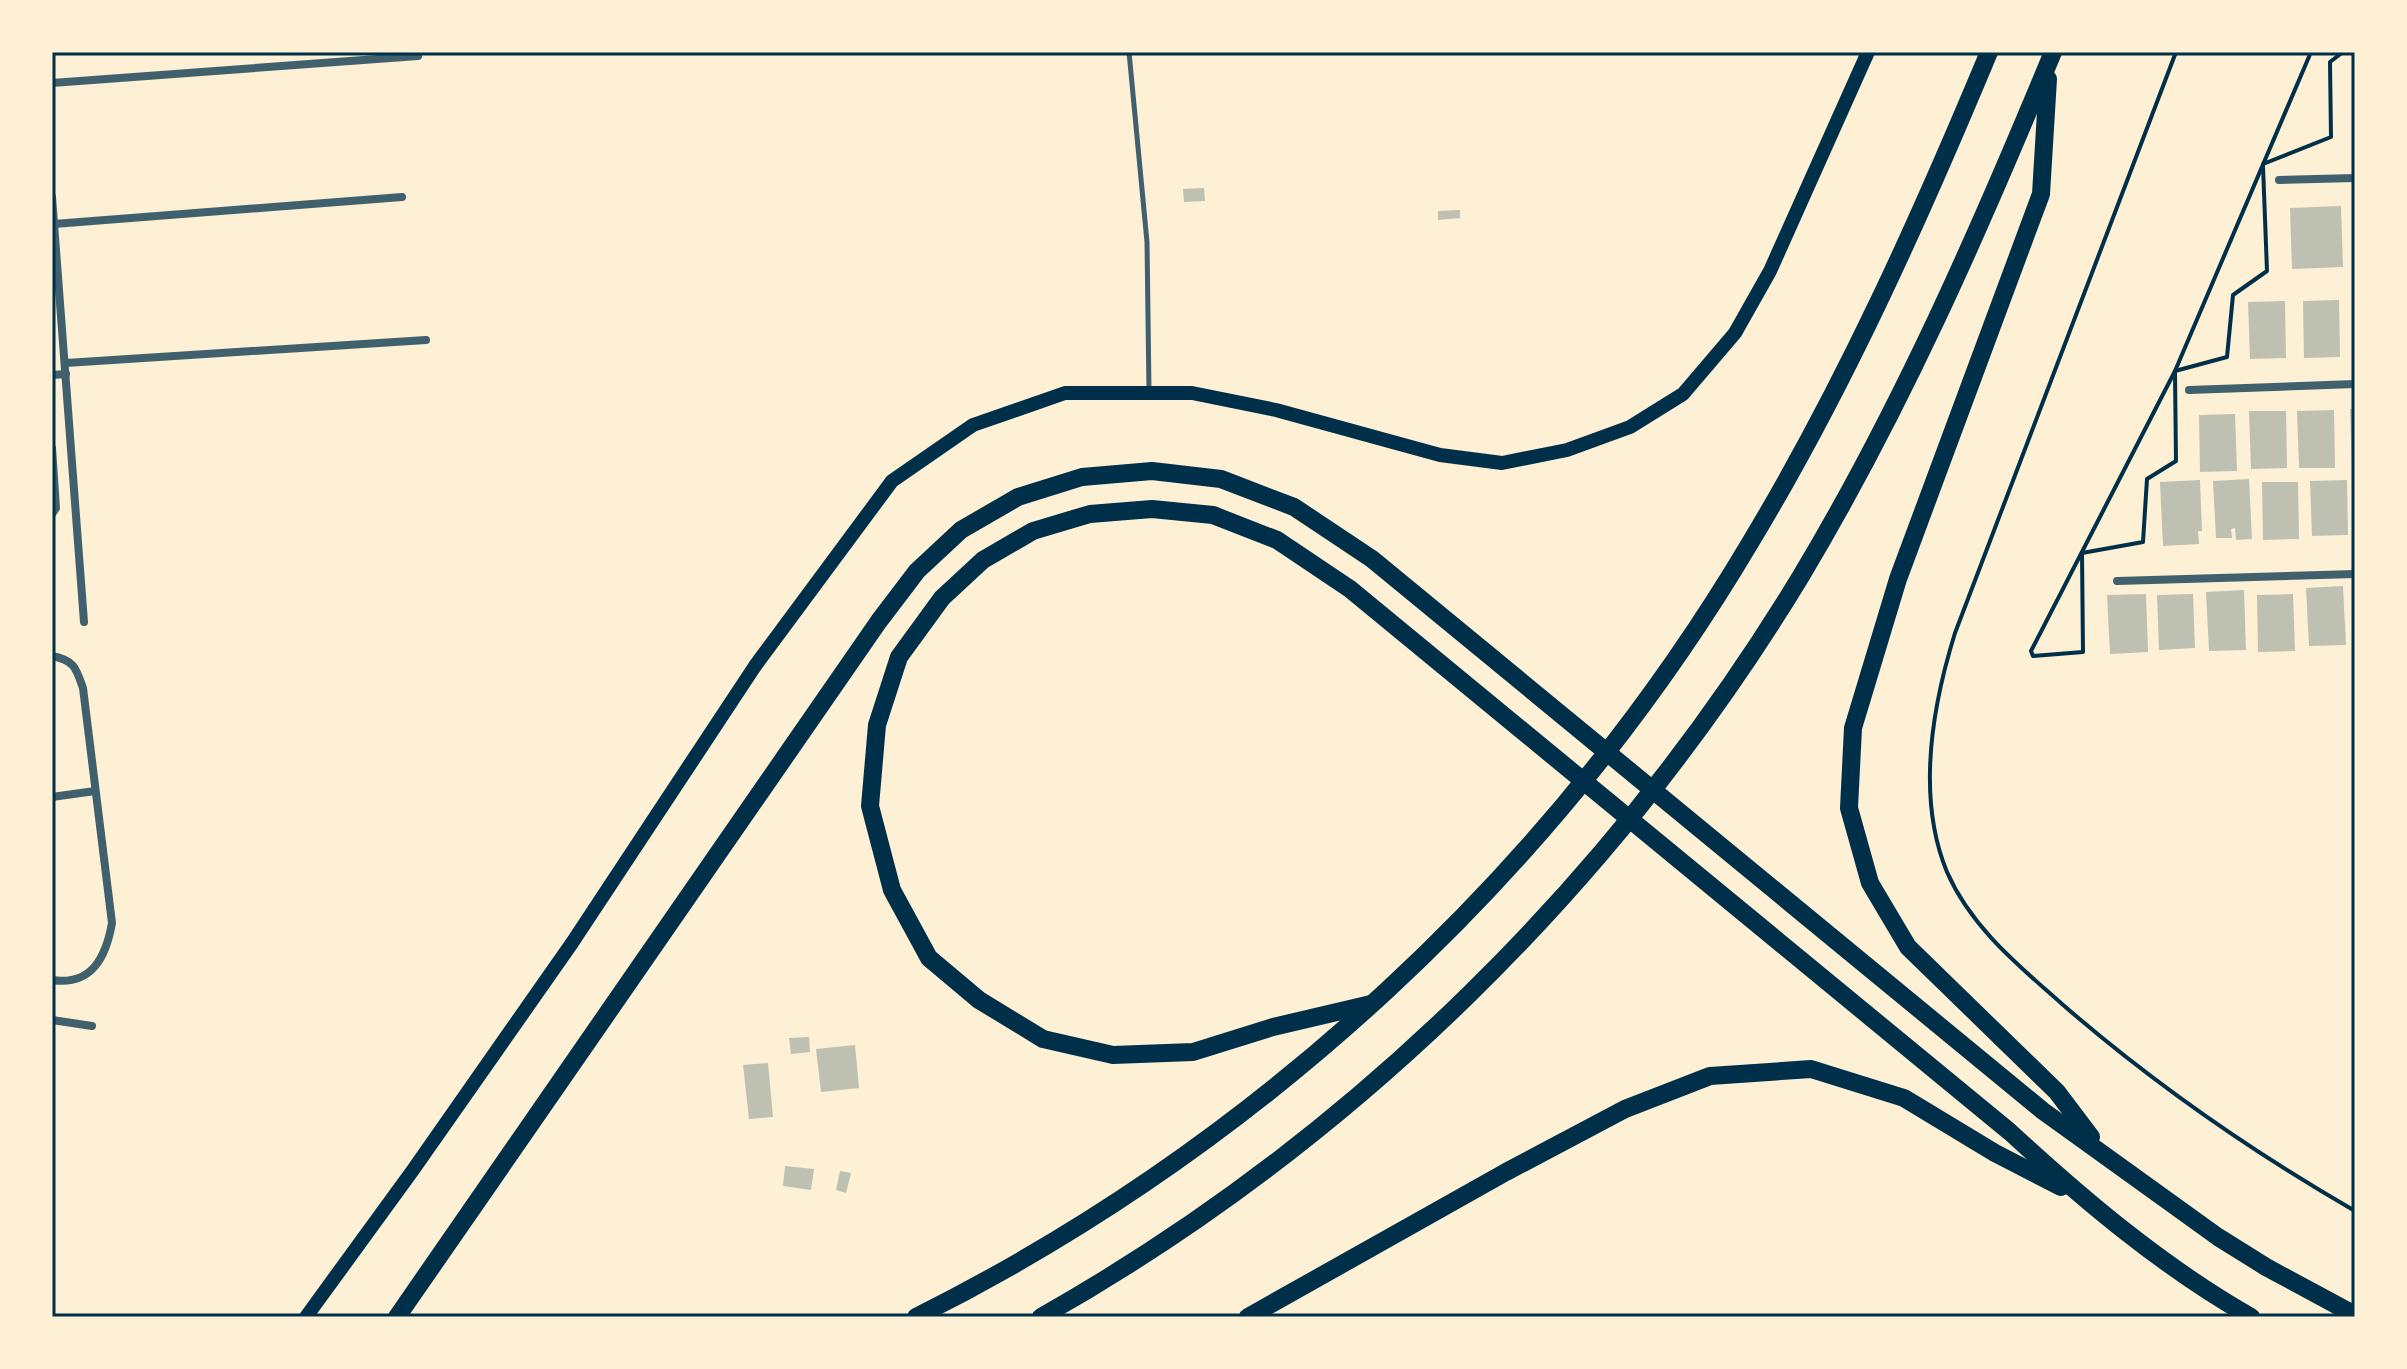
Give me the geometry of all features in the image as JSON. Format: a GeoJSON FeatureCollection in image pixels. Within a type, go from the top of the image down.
{"type":"FeatureCollection","features":[{"type":"Feature","properties":{"kind":"highway"},"geometry":{"type":"LineString","coordinates":[[916,1317],[1032,1254],[1167,1167],[1268,1093],[1371,1004],[1476,903],[1564,803],[1661,679],[1749,546],[1835,390],[1910,235],[1989,52]]}},
{"type":"Feature","properties":{"kind":"highway"},"geometry":{"type":"LineString","coordinates":[[2051,58],[2041,194],[1898,579],[1853,728],[1849,808],[1870,883],[1908,947],[2057,1092],[2103,1152]]}},
{"type":"Feature","properties":{"kind":"highway"},"geometry":{"type":"LineString","coordinates":[[1041,1317],[1112,1275],[1212,1208],[1304,1140],[1392,1066],[1477,987],[1558,902],[1662,778],[1757,645],[1846,497],[1934,326],[2051,58]]}},
{"type":"Feature","properties":{"kind":"highway"},"geometry":{"type":"LineString","coordinates":[[397,1317],[879,621],[917,571],[961,530],[1018,497],[1082,477],[1152,471],[1221,479],[1294,507],[1372,559],[2043,1111],[2218,1237],[2355,1315]]}},
{"type":"Feature","properties":{"kind":"highway"},"geometry":{"type":"LineString","coordinates":[[1371,1004],[1273,1027],[1193,1052],[1113,1055],[1043,1039],[979,1000],[929,958],[892,890],[870,806],[877,725],[899,657],[942,598],[983,560],[1033,531],[1090,514],[1152,509],[1213,515],[1277,540],[1350,589],[1524,731],[2010,1132],[2083,1199],[2181,1272],[2251,1317]]}},
{"type":"Feature","properties":{"kind":"highway"},"geometry":{"type":"LineString","coordinates":[[1248,1317],[1625,1109],[1710,1076],[1811,1069],[1904,1098],[1995,1153],[2083,1199]]}},
{"type":"Feature","properties":{"kind":"main road"},"geometry":{"type":"LineString","coordinates":[[306,1317],[572,943],[755,666],[892,481],[973,425],[1065,393],[1192,393],[1276,410],[1440,455],[1502,463],[1567,450],[1630,427],[1683,394],[1735,333],[1770,271],[1868,52]]}},
{"type":"Feature","properties":{"kind":"street"},"geometry":{"type":"LineString","coordinates":[[52,83],[418,56]]}},
{"type":"Feature","properties":{"kind":"street"},"geometry":{"type":"LineString","coordinates":[[2279,180],[2355,178]]}},
{"type":"Feature","properties":{"kind":"street"},"geometry":{"type":"LineString","coordinates":[[52,197],[84,622]]}},
{"type":"Feature","properties":{"kind":"street"},"geometry":{"type":"LineString","coordinates":[[54,224],[402,197]]}},
{"type":"Feature","properties":{"kind":"street"},"geometry":{"type":"LineString","coordinates":[[66,363],[426,340]]}},
{"type":"Feature","properties":{"kind":"street"},"geometry":{"type":"LineString","coordinates":[[54,352],[65,351]]}},
{"type":"Feature","properties":{"kind":"street"},"geometry":{"type":"LineString","coordinates":[[52,375],[66,374]]}},
{"type":"Feature","properties":{"kind":"street"},"geometry":{"type":"LineString","coordinates":[[2189,390],[2355,384]]}},
{"type":"Feature","properties":{"kind":"street"},"geometry":{"type":"LineString","coordinates":[[52,448],[56,508],[52,514]]}},
{"type":"Feature","properties":{"kind":"street"},"geometry":{"type":"LineString","coordinates":[[2117,581],[2355,574]]}},
{"type":"Feature","properties":{"kind":"street"},"geometry":{"type":"LineString","coordinates":[[52,656],[66,659],[76,669],[83,688],[112,923],[109,944],[100,962],[74,980],[52,980]]}},
{"type":"Feature","properties":{"kind":"street"},"geometry":{"type":"LineString","coordinates":[[52,797],[95,791]]}},
{"type":"Feature","properties":{"kind":"street"},"geometry":{"type":"LineString","coordinates":[[52,1020],[92,1026]]}},
{"type":"Feature","properties":{"kind":"lane"},"geometry":{"type":"LineString","coordinates":[[1129,52],[1147,242],[1149,393]]}},
{"type":"Feature","properties":{"kind":"path"},"geometry":{"type":"LineString","coordinates":[[2176,52],[1955,633],[1937,700],[1932,735],[1933,811],[1947,871],[1961,898],[1977,922],[2022,969],[2093,1031],[2188,1104],[2278,1165],[2355,1211]]}},
{"type":"Feature","properties":{"kind":"path"},"geometry":{"type":"LineString","coordinates":[[2082,553],[2083,652],[2033,656],[2031,651],[2175,371],[2311,52]]}},
{"type":"Feature","properties":{"kind":"path"},"geometry":{"type":"LineString","coordinates":[[2263,164],[2331,137],[2330,62],[2343,52]]}},
{"type":"Feature","properties":{"kind":"path"},"geometry":{"type":"LineString","coordinates":[[2175,371],[2227,357],[2233,295],[2267,271],[2263,164]]}},
{"type":"Feature","properties":{"kind":"path"},"geometry":{"type":"LineString","coordinates":[[2082,553],[2143,542],[2147,479],[2176,461],[2175,371]]}},
{"type":"Feature","properties":{"kind":"building"},"geometry":{"type":"Polygon","coordinates":[[[1204,188],[1205,201],[1184,202],[1183,189],[1204,188]]]}},
{"type":"Feature","properties":{"kind":"building"},"geometry":{"type":"Polygon","coordinates":[[[2341,206],[2343,267],[2292,269],[2290,208],[2341,206]]]}},
{"type":"Feature","properties":{"kind":"building"},"geometry":{"type":"Polygon","coordinates":[[[1460,210],[1460,218],[1438,220],[1438,211],[1460,210]]]}},
{"type":"Feature","properties":{"kind":"building"},"geometry":{"type":"Polygon","coordinates":[[[2339,300],[2340,357],[2304,358],[2303,301],[2339,300]]]}},
{"type":"Feature","properties":{"kind":"building"},"geometry":{"type":"Polygon","coordinates":[[[2285,301],[2286,358],[2250,359],[2248,302],[2285,301]]]}},
{"type":"Feature","properties":{"kind":"building"},"geometry":{"type":"Polygon","coordinates":[[[2350,409],[2355,409],[2355,467],[2352,467],[2350,409]]]}},
{"type":"Feature","properties":{"kind":"building"},"geometry":{"type":"Polygon","coordinates":[[[2334,410],[2335,468],[2299,468],[2297,411],[2334,410]]]}},
{"type":"Feature","properties":{"kind":"building"},"geometry":{"type":"Polygon","coordinates":[[[2249,411],[2286,411],[2287,468],[2251,469],[2249,411]]]}},
{"type":"Feature","properties":{"kind":"building"},"geometry":{"type":"Polygon","coordinates":[[[2235,414],[2237,471],[2200,472],[2199,415],[2235,414]]]}},
{"type":"Feature","properties":{"kind":"building"},"geometry":{"type":"Polygon","coordinates":[[[2249,479],[2252,539],[2236,540],[2235,528],[2231,529],[2232,538],[2216,538],[2213,481],[2249,479]]]}},
{"type":"Feature","properties":{"kind":"building"},"geometry":{"type":"Polygon","coordinates":[[[2200,480],[2202,531],[2198,531],[2199,544],[2163,546],[2160,482],[2200,480]]]}},
{"type":"Feature","properties":{"kind":"building"},"geometry":{"type":"Polygon","coordinates":[[[2347,480],[2348,535],[2312,536],[2310,481],[2347,480]]]}},
{"type":"Feature","properties":{"kind":"building"},"geometry":{"type":"Polygon","coordinates":[[[2262,482],[2298,482],[2299,539],[2263,540],[2262,482]]]}},
{"type":"Feature","properties":{"kind":"building"},"geometry":{"type":"Polygon","coordinates":[[[2343,586],[2346,645],[2309,646],[2306,588],[2343,586]]]}},
{"type":"Feature","properties":{"kind":"building"},"geometry":{"type":"Polygon","coordinates":[[[2244,590],[2246,650],[2209,651],[2206,592],[2244,590]]]}},
{"type":"Feature","properties":{"kind":"building"},"geometry":{"type":"Polygon","coordinates":[[[2146,594],[2148,652],[2110,654],[2107,595],[2146,594]]]}},
{"type":"Feature","properties":{"kind":"building"},"geometry":{"type":"Polygon","coordinates":[[[2193,594],[2195,648],[2159,650],[2157,595],[2193,594]]]}},
{"type":"Feature","properties":{"kind":"building"},"geometry":{"type":"Polygon","coordinates":[[[2293,594],[2295,651],[2258,652],[2257,595],[2293,594]]]}},
{"type":"Feature","properties":{"kind":"building"},"geometry":{"type":"Polygon","coordinates":[[[809,1037],[810,1052],[791,1054],[789,1038],[809,1037]]]}},
{"type":"Feature","properties":{"kind":"building"},"geometry":{"type":"Polygon","coordinates":[[[855,1045],[859,1088],[821,1092],[816,1049],[855,1045]]]}},
{"type":"Feature","properties":{"kind":"building"},"geometry":{"type":"Polygon","coordinates":[[[768,1063],[773,1117],[749,1119],[743,1065],[768,1063]]]}},
{"type":"Feature","properties":{"kind":"building"},"geometry":{"type":"Polygon","coordinates":[[[785,1166],[814,1169],[811,1190],[783,1186],[785,1166]]]}},
{"type":"Feature","properties":{"kind":"building"},"geometry":{"type":"Polygon","coordinates":[[[840,1171],[851,1173],[846,1193],[836,1190],[840,1171]]]}}]}
